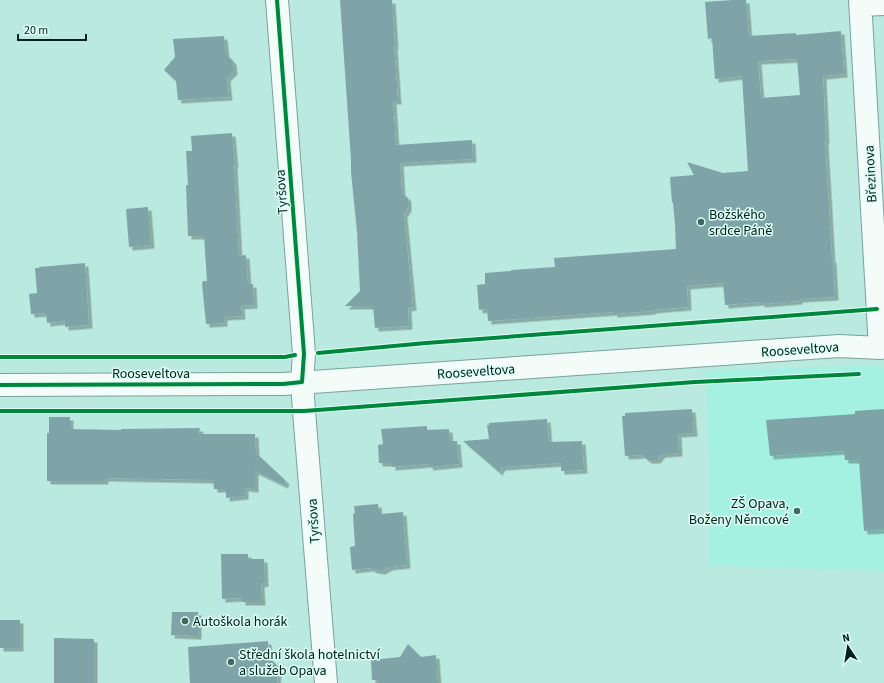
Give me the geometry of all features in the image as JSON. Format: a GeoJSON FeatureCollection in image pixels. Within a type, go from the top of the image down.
{"type":"FeatureCollection","features":[{"type":"Feature","properties":{"kind":"street","name":"Tyršova"},"geometry":{"type":"LineString","coordinates":[[277,0],[304,354],[302,382],[326,683]]}},
{"type":"Feature","properties":{"kind":"street"},"geometry":{"type":"LineString","coordinates":[[860,3],[884,4]]}},
{"type":"Feature","properties":{"kind":"street","name":"Březinova"},"geometry":{"type":"LineString","coordinates":[[860,3],[882,351]]}},
{"type":"Feature","properties":{"kind":"street","name":"Rooseveltova"},"geometry":{"type":"LineString","coordinates":[[0,385],[275,384],[839,346],[882,351]]}},
{"type":"Feature","properties":{"kind":"shaded area","name":"ZŠ Opava, Boženy Němcové"},"geometry":{"type":"Polygon","coordinates":[[[877,365],[884,369],[884,571],[709,565],[709,457],[706,371],[877,365]]]}},
{"type":"Feature","properties":{"kind":"building"},"geometry":{"type":"Polygon","coordinates":[[[340,0],[392,0],[398,101],[393,101],[396,145],[472,140],[473,159],[400,163],[402,193],[408,198],[408,208],[404,214],[413,307],[408,308],[409,326],[375,328],[373,306],[345,306],[360,291],[340,0]]]}},
{"type":"Feature","properties":{"kind":"building"},"geometry":{"type":"Polygon","coordinates":[[[746,0],[749,36],[796,33],[796,35],[841,31],[844,74],[823,76],[825,140],[835,297],[799,299],[799,301],[761,304],[761,302],[725,305],[723,283],[687,286],[688,307],[614,314],[614,312],[488,321],[487,309],[479,310],[477,285],[485,284],[485,273],[555,267],[554,258],[676,249],[670,177],[694,175],[687,162],[723,173],[748,171],[742,76],[715,79],[712,38],[708,39],[705,2],[746,0]],[[797,59],[758,61],[761,98],[800,95],[797,59]]]}},
{"type":"Feature","properties":{"kind":"building"},"geometry":{"type":"Polygon","coordinates":[[[224,36],[226,54],[233,61],[234,71],[227,78],[229,97],[178,100],[176,81],[164,70],[175,57],[173,39],[224,36]]]}},
{"type":"Feature","properties":{"kind":"building"},"geometry":{"type":"Polygon","coordinates":[[[232,133],[239,256],[246,255],[248,284],[253,284],[254,305],[241,306],[242,316],[224,317],[224,323],[206,324],[202,284],[203,281],[207,281],[204,236],[188,236],[186,151],[192,151],[191,136],[232,133]]]}},
{"type":"Feature","properties":{"kind":"building"},"geometry":{"type":"Polygon","coordinates":[[[148,207],[151,245],[129,247],[126,209],[148,207]]]}},
{"type":"Feature","properties":{"kind":"building"},"geometry":{"type":"Polygon","coordinates":[[[85,263],[89,325],[65,327],[65,321],[47,323],[46,313],[31,314],[29,294],[37,293],[35,268],[85,263]]]}},
{"type":"Feature","properties":{"kind":"building"},"geometry":{"type":"Polygon","coordinates":[[[692,409],[694,433],[678,434],[679,453],[662,454],[657,460],[648,460],[642,455],[625,456],[622,416],[625,416],[625,413],[692,409]]]}},
{"type":"Feature","properties":{"kind":"building"},"geometry":{"type":"Polygon","coordinates":[[[884,409],[884,530],[864,531],[859,460],[845,460],[844,451],[770,456],[766,420],[855,414],[855,411],[884,409]]]}},
{"type":"Feature","properties":{"kind":"building"},"geometry":{"type":"Polygon","coordinates":[[[49,417],[70,417],[70,429],[121,430],[200,428],[199,434],[255,434],[256,453],[286,481],[284,485],[255,471],[255,489],[245,488],[245,496],[226,498],[226,489],[214,489],[213,480],[105,478],[105,481],[47,481],[47,433],[49,433],[49,417]]]}},
{"type":"Feature","properties":{"kind":"building"},"geometry":{"type":"Polygon","coordinates":[[[547,419],[549,442],[582,441],[584,470],[561,471],[561,463],[502,467],[499,472],[463,441],[489,439],[487,425],[489,425],[489,423],[547,419]]]}},
{"type":"Feature","properties":{"kind":"building"},"geometry":{"type":"Polygon","coordinates":[[[427,426],[427,430],[449,429],[450,441],[457,441],[459,464],[430,467],[429,464],[392,467],[392,463],[379,463],[378,445],[383,444],[381,429],[427,426]]]}},
{"type":"Feature","properties":{"kind":"building"},"geometry":{"type":"Polygon","coordinates":[[[378,504],[379,512],[381,512],[381,514],[403,512],[407,565],[389,567],[382,571],[370,568],[352,570],[350,547],[355,546],[354,506],[378,504]]]}},
{"type":"Feature","properties":{"kind":"building"},"geometry":{"type":"Polygon","coordinates":[[[221,554],[248,554],[248,559],[264,559],[265,583],[261,584],[262,602],[242,602],[242,598],[222,599],[221,554]]]}},
{"type":"Feature","properties":{"kind":"building","name":"Autoškola horák"},"geometry":{"type":"Polygon","coordinates":[[[172,612],[198,612],[198,636],[171,635],[172,612]]]}},
{"type":"Feature","properties":{"kind":"building"},"geometry":{"type":"Polygon","coordinates":[[[0,620],[20,620],[20,648],[0,648],[0,620]]]}},
{"type":"Feature","properties":{"kind":"building"},"geometry":{"type":"Polygon","coordinates":[[[54,638],[94,639],[94,683],[54,683],[54,638]]]}},
{"type":"Feature","properties":{"kind":"building","name":"Střední škola hotelnictví a služeb Opava"},"geometry":{"type":"Polygon","coordinates":[[[268,641],[269,658],[276,664],[278,672],[277,683],[190,683],[188,647],[268,641]]]}},
{"type":"Feature","properties":{"kind":"building"},"geometry":{"type":"Polygon","coordinates":[[[408,644],[421,657],[436,655],[438,683],[378,683],[377,680],[372,680],[371,660],[400,657],[408,644]]]}},
{"type":"Feature","properties":{"kind":"cycle path"},"geometry":{"type":"LineString","coordinates":[[0,385],[283,384],[302,382],[304,354],[277,0]]}},
{"type":"Feature","properties":{"kind":"cycle path"},"geometry":{"type":"LineString","coordinates":[[318,353],[426,343],[877,309]]}},
{"type":"Feature","properties":{"kind":"cycle path"},"geometry":{"type":"LineString","coordinates":[[0,357],[285,357],[295,355]]}},
{"type":"Feature","properties":{"kind":"cycle path"},"geometry":{"type":"LineString","coordinates":[[0,411],[304,411],[695,382],[859,374]]}},
{"type":"Feature","properties":{"kind":"place","name":"Božského srdce Páně"},"geometry":{"type":"Point","coordinates":[701,222]}},
{"type":"Feature","properties":{"kind":"place","name":"ZŠ Opava, Boženy Němcové"},"geometry":{"type":"Point","coordinates":[797,511]}},
{"type":"Feature","properties":{"kind":"place","name":"Autoškola horák"},"geometry":{"type":"Point","coordinates":[185,621]}},
{"type":"Feature","properties":{"kind":"place","name":"Střední škola hotelnictví a služeb Opava"},"geometry":{"type":"Point","coordinates":[231,662]}}]}
